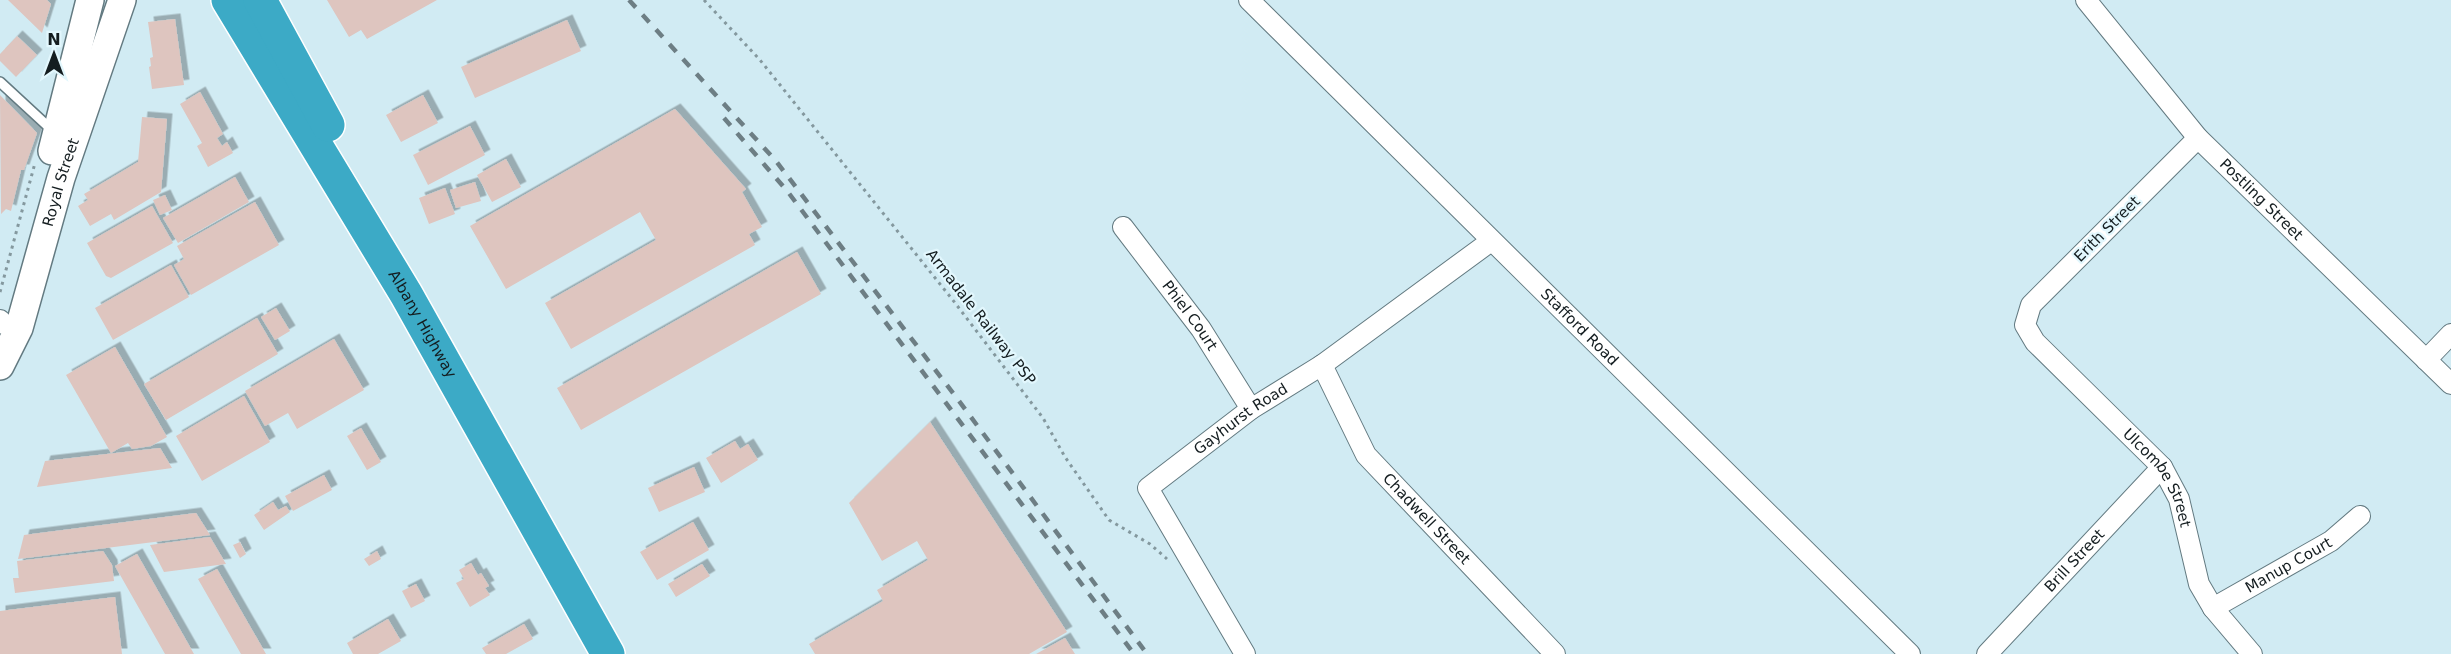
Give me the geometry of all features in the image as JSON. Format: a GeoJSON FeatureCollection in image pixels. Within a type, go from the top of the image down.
{"type":"FeatureCollection","features":[{"type":"Feature","properties":{"kind":"highway"},"geometry":{"type":"LineString","coordinates":[[209,0],[266,88],[298,116]]}},
{"type":"Feature","properties":{"kind":"highway","name":"Albany Highway"},"geometry":{"type":"LineString","coordinates":[[228,0],[406,294],[608,654]]}},
{"type":"Feature","properties":{"kind":"highway","name":"Albany Highway"},"geometry":{"type":"LineString","coordinates":[[260,0],[416,287],[627,654]]}},
{"type":"Feature","properties":{"kind":"main road","name":"Royal Street"},"geometry":{"type":"LineString","coordinates":[[0,367],[19,328],[58,133],[90,0]]}},
{"type":"Feature","properties":{"kind":"main road","name":"Royal Street"},"geometry":{"type":"LineString","coordinates":[[0,367],[2,322],[58,133],[122,0]]}},
{"type":"Feature","properties":{"kind":"street","name":"Stafford Road"},"geometry":{"type":"LineString","coordinates":[[1249,0],[1491,242],[1910,654]]}},
{"type":"Feature","properties":{"kind":"street","name":"Postling Street"},"geometry":{"type":"LineString","coordinates":[[2086,0],[2198,138],[2451,384]]}},
{"type":"Feature","properties":{"kind":"street","name":"Erith Street"},"geometry":{"type":"LineString","coordinates":[[2025,325],[2031,305],[2198,138]]}},
{"type":"Feature","properties":{"kind":"street","name":"Phiel Court"},"geometry":{"type":"LineString","coordinates":[[1123,227],[1201,329],[1251,409]]}},
{"type":"Feature","properties":{"kind":"street","name":"Gayhurst Road"},"geometry":{"type":"LineString","coordinates":[[1245,654],[1148,488],[1251,409],[1322,365],[1491,242]]}},
{"type":"Feature","properties":{"kind":"street","name":"Ulcombe Street"},"geometry":{"type":"LineString","coordinates":[[2025,325],[2035,342],[2162,467],[2179,499],[2199,584],[2213,608],[2252,654]]}},
{"type":"Feature","properties":{"kind":"street"},"geometry":{"type":"LineString","coordinates":[[2426,360],[2451,334]]}},
{"type":"Feature","properties":{"kind":"street","name":"Chadwell Street"},"geometry":{"type":"LineString","coordinates":[[1322,365],[1366,455],[1555,654]]}},
{"type":"Feature","properties":{"kind":"street","name":"Brill Street"},"geometry":{"type":"LineString","coordinates":[[1987,654],[2162,467]]}},
{"type":"Feature","properties":{"kind":"street","name":"Manup Court"},"geometry":{"type":"LineString","coordinates":[[2213,608],[2331,541],[2360,516]]}},
{"type":"Feature","properties":{"kind":"lane"},"geometry":{"type":"LineString","coordinates":[[0,82],[58,133]]}},
{"type":"Feature","properties":{"kind":"path","name":"Armadale Railway PSP"},"geometry":{"type":"LineString","coordinates":[[704,0],[760,60],[952,298],[1039,413],[1065,457],[1109,520],[1150,544],[1172,566]]}},
{"type":"Feature","properties":{"kind":"path"},"geometry":{"type":"LineString","coordinates":[[0,291],[58,133]]}},
{"type":"Feature","properties":{"kind":"building"},"geometry":{"type":"Polygon","coordinates":[[[8,0],[47,0],[51,4],[42,33],[8,0]]]}},
{"type":"Feature","properties":{"kind":"building"},"geometry":{"type":"Polygon","coordinates":[[[327,0],[437,0],[367,39],[361,30],[349,37],[327,0]]]}},
{"type":"Feature","properties":{"kind":"building"},"geometry":{"type":"Polygon","coordinates":[[[175,19],[184,85],[152,89],[149,67],[151,66],[150,58],[153,57],[148,22],[175,19]]]}},
{"type":"Feature","properties":{"kind":"building"},"geometry":{"type":"Polygon","coordinates":[[[567,20],[581,51],[475,98],[461,67],[567,20]]]}},
{"type":"Feature","properties":{"kind":"building"},"geometry":{"type":"Polygon","coordinates":[[[17,36],[37,55],[16,77],[0,61],[0,54],[17,36]]]}},
{"type":"Feature","properties":{"kind":"building"},"geometry":{"type":"Polygon","coordinates":[[[200,92],[223,134],[217,138],[222,146],[227,142],[233,153],[208,167],[197,146],[202,143],[180,104],[200,92]]]}},
{"type":"Feature","properties":{"kind":"building"},"geometry":{"type":"Polygon","coordinates":[[[0,95],[37,133],[24,170],[21,170],[11,211],[6,209],[1,214],[0,95]]]}},
{"type":"Feature","properties":{"kind":"building"},"geometry":{"type":"Polygon","coordinates":[[[423,95],[438,123],[401,142],[386,115],[423,95]]]}},
{"type":"Feature","properties":{"kind":"building"},"geometry":{"type":"Polygon","coordinates":[[[675,109],[746,189],[742,192],[762,227],[749,234],[755,245],[571,349],[545,303],[656,240],[640,212],[506,289],[470,226],[675,109]]]}},
{"type":"Feature","properties":{"kind":"building"},"geometry":{"type":"Polygon","coordinates":[[[142,117],[167,119],[161,192],[114,220],[111,214],[90,226],[78,206],[88,200],[84,194],[138,162],[142,117]]]}},
{"type":"Feature","properties":{"kind":"building"},"geometry":{"type":"Polygon","coordinates":[[[470,126],[485,155],[428,185],[413,155],[470,126]]]}},
{"type":"Feature","properties":{"kind":"building"},"geometry":{"type":"Polygon","coordinates":[[[506,159],[521,187],[492,202],[477,175],[506,159]]]}},
{"type":"Feature","properties":{"kind":"building"},"geometry":{"type":"Polygon","coordinates":[[[235,177],[249,202],[178,243],[163,218],[235,177]]]}},
{"type":"Feature","properties":{"kind":"building"},"geometry":{"type":"Polygon","coordinates":[[[475,182],[481,201],[456,208],[450,190],[475,182]]]}},
{"type":"Feature","properties":{"kind":"building"},"geometry":{"type":"Polygon","coordinates":[[[445,188],[455,214],[429,224],[419,198],[445,188]]]}},
{"type":"Feature","properties":{"kind":"building"},"geometry":{"type":"Polygon","coordinates":[[[165,195],[172,210],[160,215],[153,200],[165,195]]]}},
{"type":"Feature","properties":{"kind":"building"},"geometry":{"type":"Polygon","coordinates":[[[255,202],[279,245],[191,295],[174,265],[184,259],[177,246],[255,202]]]}},
{"type":"Feature","properties":{"kind":"building"},"geometry":{"type":"Polygon","coordinates":[[[152,206],[173,243],[111,278],[106,276],[87,243],[152,206]]]}},
{"type":"Feature","properties":{"kind":"building"},"geometry":{"type":"Polygon","coordinates":[[[797,252],[821,294],[581,430],[557,388],[797,252]]]}},
{"type":"Feature","properties":{"kind":"building"},"geometry":{"type":"Polygon","coordinates":[[[171,265],[189,297],[113,340],[95,308],[171,265]]]}},
{"type":"Feature","properties":{"kind":"building"},"geometry":{"type":"Polygon","coordinates":[[[276,308],[290,331],[275,340],[261,317],[276,308]]]}},
{"type":"Feature","properties":{"kind":"building"},"geometry":{"type":"Polygon","coordinates":[[[257,318],[278,354],[166,420],[144,384],[257,318]]]}},
{"type":"Feature","properties":{"kind":"building"},"geometry":{"type":"Polygon","coordinates":[[[334,339],[364,390],[297,429],[288,413],[265,426],[245,391],[334,339]]]}},
{"type":"Feature","properties":{"kind":"building"},"geometry":{"type":"Polygon","coordinates":[[[115,347],[167,437],[151,446],[132,449],[128,443],[111,453],[66,375],[115,347]]]}},
{"type":"Feature","properties":{"kind":"building"},"geometry":{"type":"Polygon","coordinates":[[[244,396],[270,442],[202,481],[176,436],[244,396]]]}},
{"type":"Feature","properties":{"kind":"building"},"geometry":{"type":"Polygon","coordinates":[[[930,422],[1067,632],[1029,654],[815,654],[809,644],[883,601],[877,590],[928,560],[917,541],[882,561],[849,503],[930,422]]]}},
{"type":"Feature","properties":{"kind":"building"},"geometry":{"type":"Polygon","coordinates":[[[361,428],[381,462],[367,470],[347,436],[361,428]]]}},
{"type":"Feature","properties":{"kind":"building"},"geometry":{"type":"Polygon","coordinates":[[[735,441],[740,449],[748,444],[758,460],[721,483],[706,458],[735,441]]]}},
{"type":"Feature","properties":{"kind":"building"},"geometry":{"type":"Polygon","coordinates":[[[160,448],[172,468],[37,487],[45,461],[160,448]]]}},
{"type":"Feature","properties":{"kind":"building"},"geometry":{"type":"Polygon","coordinates":[[[694,467],[705,492],[659,512],[648,488],[694,467]]]}},
{"type":"Feature","properties":{"kind":"building"},"geometry":{"type":"Polygon","coordinates":[[[324,475],[332,490],[293,511],[285,496],[324,475]]]}},
{"type":"Feature","properties":{"kind":"building"},"geometry":{"type":"Polygon","coordinates":[[[273,502],[278,510],[286,506],[290,512],[264,530],[254,515],[273,502]]]}},
{"type":"Feature","properties":{"kind":"building"},"geometry":{"type":"Polygon","coordinates":[[[196,513],[210,535],[18,559],[24,535],[196,513]]]}},
{"type":"Feature","properties":{"kind":"building"},"geometry":{"type":"Polygon","coordinates":[[[693,522],[709,550],[657,580],[640,552],[693,522]]]}},
{"type":"Feature","properties":{"kind":"building"},"geometry":{"type":"Polygon","coordinates":[[[210,537],[226,564],[164,572],[150,545],[210,537]]]}},
{"type":"Feature","properties":{"kind":"building"},"geometry":{"type":"Polygon","coordinates":[[[240,542],[246,554],[240,558],[233,545],[240,542]]]}},
{"type":"Feature","properties":{"kind":"building"},"geometry":{"type":"Polygon","coordinates":[[[103,551],[112,565],[114,581],[15,593],[13,578],[19,578],[17,561],[103,551]]]}},
{"type":"Feature","properties":{"kind":"building"},"geometry":{"type":"Polygon","coordinates":[[[377,551],[381,559],[369,566],[364,559],[377,551]]]}},
{"type":"Feature","properties":{"kind":"building"},"geometry":{"type":"Polygon","coordinates":[[[137,554],[194,654],[165,654],[115,566],[137,554]]]}},
{"type":"Feature","properties":{"kind":"building"},"geometry":{"type":"Polygon","coordinates":[[[471,563],[478,575],[481,573],[489,586],[485,588],[490,595],[470,607],[456,583],[464,579],[459,570],[471,563]]]}},
{"type":"Feature","properties":{"kind":"building"},"geometry":{"type":"Polygon","coordinates":[[[702,564],[710,576],[676,597],[668,584],[702,564]]]}},
{"type":"Feature","properties":{"kind":"building"},"geometry":{"type":"Polygon","coordinates":[[[217,569],[266,654],[241,654],[198,579],[217,569]]]}},
{"type":"Feature","properties":{"kind":"building"},"geometry":{"type":"Polygon","coordinates":[[[416,584],[425,601],[411,608],[402,591],[416,584]]]}},
{"type":"Feature","properties":{"kind":"building"},"geometry":{"type":"Polygon","coordinates":[[[115,597],[122,654],[0,654],[0,611],[115,597]]]}},
{"type":"Feature","properties":{"kind":"building"},"geometry":{"type":"Polygon","coordinates":[[[388,619],[401,641],[378,654],[353,654],[347,643],[388,619]]]}},
{"type":"Feature","properties":{"kind":"building"},"geometry":{"type":"Polygon","coordinates":[[[524,624],[533,639],[506,654],[486,654],[482,648],[524,624]]]}},
{"type":"Feature","properties":{"kind":"building"},"geometry":{"type":"Polygon","coordinates":[[[1065,638],[1075,654],[1036,654],[1065,638]]]}},
{"type":"Feature","properties":{"kind":"railway"},"geometry":{"type":"LineString","coordinates":[[629,0],[776,161],[959,401],[1147,654]]}},
{"type":"Feature","properties":{"kind":"railway"},"geometry":{"type":"LineString","coordinates":[[724,118],[788,192],[1134,654]]}}]}
